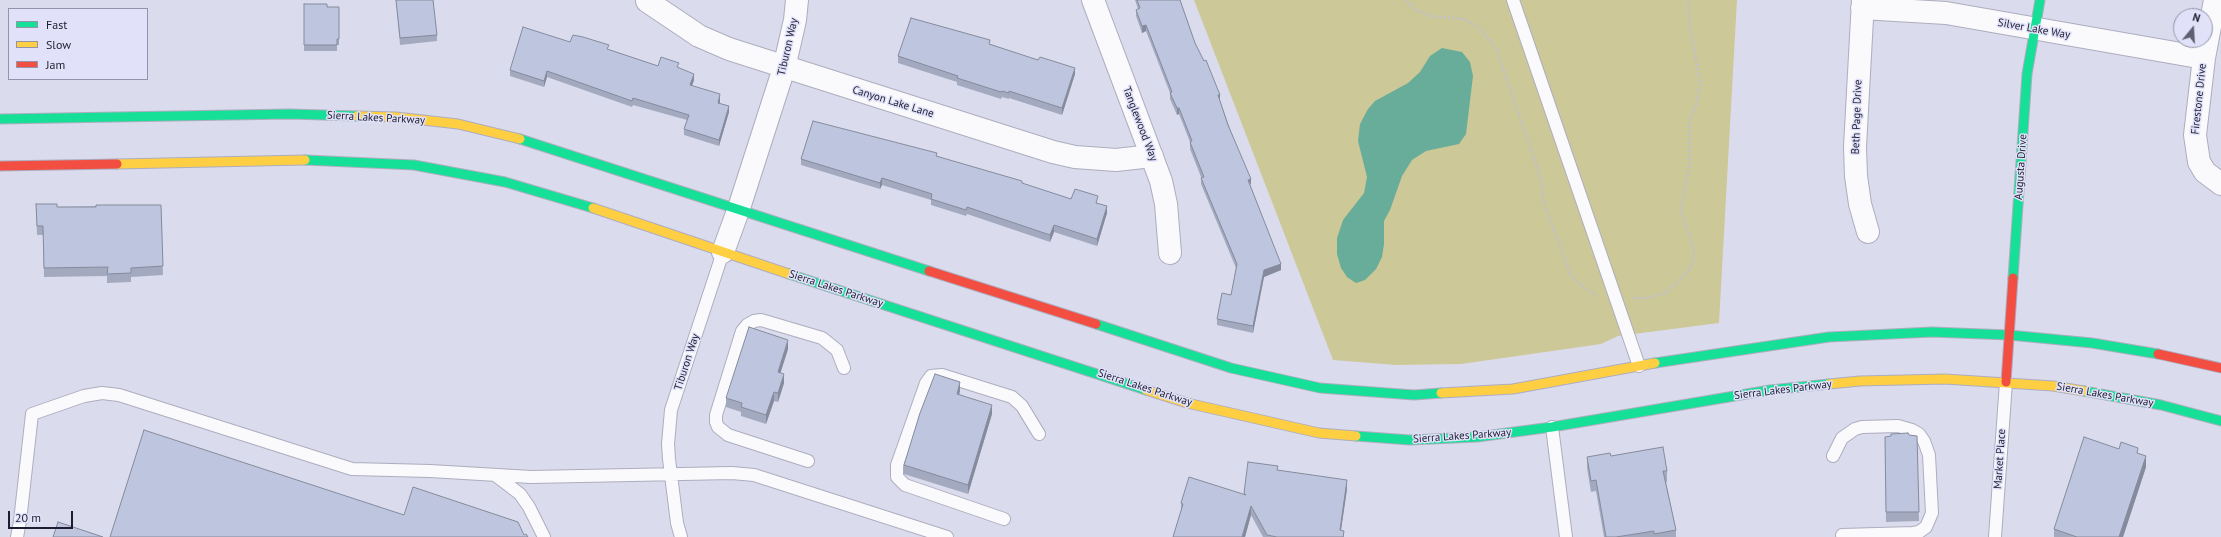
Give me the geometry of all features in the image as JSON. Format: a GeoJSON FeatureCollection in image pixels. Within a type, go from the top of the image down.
{"type":"FeatureCollection","features":[{"type":"Feature","properties":{"kind":"street","name":"Tiburon Way"},"geometry":{"type":"LineString","coordinates":[[740,208],[784,68],[795,20],[797,0]]}},
{"type":"Feature","properties":{"kind":"street","name":"Tanglewood Way"},"geometry":{"type":"LineString","coordinates":[[1093,0],[1152,156],[1166,204],[1170,253]]}},
{"type":"Feature","properties":{"kind":"street","name":"Augusta Drive"},"geometry":{"type":"LineString","coordinates":[[2006,382],[2027,74],[2040,0]]}},
{"type":"Feature","properties":{"kind":"street","name":"Firestone Drive"},"geometry":{"type":"LineString","coordinates":[[2213,178],[2199,162],[2195,135],[2204,58],[2216,0]]}},
{"type":"Feature","properties":{"kind":"street","name":"Canyon Lake Lane"},"geometry":{"type":"LineString","coordinates":[[647,1],[699,36],[729,49],[784,68],[1053,152],[1075,157],[1116,160],[1152,156]]}},
{"type":"Feature","properties":{"kind":"street","name":"Silver Lake Way"},"geometry":{"type":"LineString","coordinates":[[1863,4],[1946,13],[2204,58]]}},
{"type":"Feature","properties":{"kind":"street","name":"Beth Page Drive"},"geometry":{"type":"LineString","coordinates":[[1863,4],[1856,168],[1860,204],[1868,232]]}},
{"type":"Feature","properties":{"kind":"street","name":"Sierra Lakes Parkway"},"geometry":{"type":"LineString","coordinates":[[0,119],[290,114],[404,118],[458,124],[518,138],[740,208],[1231,368],[1320,388],[1414,395],[1513,389],[1698,355],[1829,337],[1932,332],[2053,338],[2136,350],[2221,368]]}},
{"type":"Feature","properties":{"kind":"street","name":"Sierra Lakes Parkway"},"geometry":{"type":"LineString","coordinates":[[0,166],[323,160],[414,165],[505,182],[547,192],[723,252],[1187,403],[1319,433],[1380,438],[1432,439],[1500,435],[1725,397],[1815,385],[1860,381],[1934,379],[2006,382],[2053,386],[2161,405],[2221,421]]}},
{"type":"Feature","properties":{"kind":"street"},"geometry":{"type":"LineString","coordinates":[[723,252],[740,208]]}},
{"type":"Feature","properties":{"kind":"lane"},"geometry":{"type":"LineString","coordinates":[[1513,0],[1639,366]]}},
{"type":"Feature","properties":{"kind":"lane","name":"Tiburon Way"},"geometry":{"type":"LineString","coordinates":[[681,537],[677,523],[668,444],[671,410],[723,252]]}},
{"type":"Feature","properties":{"kind":"lane"},"geometry":{"type":"LineString","coordinates":[[808,461],[728,435],[718,427],[716,415],[742,331],[754,321],[761,320],[822,338],[838,350],[844,368]]}},
{"type":"Feature","properties":{"kind":"lane"},"geometry":{"type":"LineString","coordinates":[[1004,519],[905,484],[897,477],[897,465],[926,383],[931,376],[942,375],[1012,397],[1022,406],[1039,434]]}},
{"type":"Feature","properties":{"kind":"lane","name":"Market Place"},"geometry":{"type":"LineString","coordinates":[[1995,537],[2006,382]]}},
{"type":"Feature","properties":{"kind":"lane"},"geometry":{"type":"LineString","coordinates":[[17,537],[32,414],[84,396],[102,393],[119,395],[352,469],[554,477],[732,473],[754,475],[947,537]]}},
{"type":"Feature","properties":{"kind":"lane"},"geometry":{"type":"LineString","coordinates":[[1552,427],[1566,537]]}},
{"type":"Feature","properties":{"kind":"lane"},"geometry":{"type":"LineString","coordinates":[[1833,456],[1842,438],[1848,433],[1862,427],[1905,427],[1912,430],[1924,441],[1930,455],[1932,513],[1926,527],[1913,533],[1842,535]]}},
{"type":"Feature","properties":{"kind":"lane"},"geometry":{"type":"LineString","coordinates":[[495,475],[520,494],[544,537]]}},
{"type":"Feature","properties":{"kind":"path"},"geometry":{"type":"LineString","coordinates":[[1405,0],[1416,10],[1430,16],[1464,19],[1478,28],[1496,48],[1541,179],[1544,203],[1572,278],[1598,296],[1647,298],[1665,293],[1681,279],[1692,266],[1694,250],[1681,210],[1689,167],[1689,121],[1697,103],[1700,81],[1689,22],[1688,0]]}},
{"type":"Feature","properties":{"kind":"shaded area"},"geometry":{"type":"Polygon","coordinates":[[[1194,0],[1737,0],[1719,323],[1618,336],[1601,344],[1461,364],[1396,365],[1333,360],[1194,0]]]}},
{"type":"Feature","properties":{"kind":"shaded area"},"geometry":{"type":"Polygon","coordinates":[[[1442,48],[1462,52],[1470,62],[1473,76],[1466,134],[1459,144],[1426,151],[1412,160],[1402,176],[1390,210],[1384,221],[1384,244],[1382,257],[1376,269],[1365,280],[1356,283],[1347,277],[1341,268],[1337,254],[1337,238],[1343,220],[1364,193],[1367,177],[1358,141],[1360,124],[1368,109],[1375,101],[1408,83],[1420,72],[1430,56],[1442,48]]]}},
{"type":"Feature","properties":{"kind":"building"},"geometry":{"type":"Polygon","coordinates":[[[396,0],[433,0],[437,35],[400,38],[396,0]]]}},
{"type":"Feature","properties":{"kind":"building"},"geometry":{"type":"Polygon","coordinates":[[[1137,0],[1180,0],[1195,43],[1204,61],[1206,60],[1220,95],[1218,95],[1228,125],[1251,179],[1248,180],[1281,264],[1264,270],[1253,326],[1217,319],[1222,293],[1231,295],[1237,264],[1201,178],[1204,177],[1190,142],[1192,141],[1179,108],[1177,108],[1170,93],[1172,92],[1146,25],[1142,26],[1136,10],[1140,8],[1137,0]]]}},
{"type":"Feature","properties":{"kind":"building"},"geometry":{"type":"Polygon","coordinates":[[[304,4],[327,4],[327,7],[339,7],[339,39],[337,39],[337,45],[304,45],[304,4]]]}},
{"type":"Feature","properties":{"kind":"building"},"geometry":{"type":"Polygon","coordinates":[[[911,18],[990,40],[989,44],[1038,60],[1040,57],[1075,68],[1062,108],[1009,91],[1009,93],[1001,92],[957,78],[958,76],[898,56],[911,18]]]}},
{"type":"Feature","properties":{"kind":"building"},"geometry":{"type":"Polygon","coordinates":[[[523,27],[570,42],[573,35],[583,37],[609,45],[607,49],[658,66],[661,57],[679,63],[677,67],[694,74],[690,85],[720,94],[718,103],[729,106],[719,140],[684,129],[689,115],[633,98],[632,101],[547,71],[544,81],[510,70],[523,27]]]}},
{"type":"Feature","properties":{"kind":"building"},"geometry":{"type":"Polygon","coordinates":[[[813,121],[937,153],[936,156],[1022,181],[1022,183],[1071,199],[1075,189],[1098,196],[1096,203],[1107,206],[1097,239],[1054,225],[1050,235],[967,207],[966,210],[931,199],[932,194],[882,178],[880,183],[801,159],[813,121]]]}},
{"type":"Feature","properties":{"kind":"building"},"geometry":{"type":"Polygon","coordinates":[[[36,204],[57,204],[57,207],[96,207],[96,205],[161,205],[163,266],[131,268],[131,273],[107,274],[108,267],[44,268],[43,226],[37,226],[36,204]]]}},
{"type":"Feature","properties":{"kind":"building"},"geometry":{"type":"Polygon","coordinates":[[[749,327],[788,340],[778,372],[784,374],[778,393],[774,392],[766,415],[741,407],[742,403],[726,398],[749,327]]]}},
{"type":"Feature","properties":{"kind":"building"},"geometry":{"type":"Polygon","coordinates":[[[935,374],[960,382],[957,394],[992,405],[968,485],[904,465],[920,413],[935,374]]]}},
{"type":"Feature","properties":{"kind":"building"},"geometry":{"type":"Polygon","coordinates":[[[144,430],[404,515],[413,487],[518,522],[524,535],[526,534],[528,537],[110,537],[144,430]]]}},
{"type":"Feature","properties":{"kind":"building"},"geometry":{"type":"Polygon","coordinates":[[[1908,433],[1909,435],[1917,436],[1919,512],[1886,512],[1885,437],[1891,436],[1891,434],[1908,433]]]}},
{"type":"Feature","properties":{"kind":"building"},"geometry":{"type":"Polygon","coordinates":[[[2084,437],[2119,449],[2121,442],[2138,448],[2137,453],[2146,456],[2119,537],[2077,537],[2054,529],[2084,437]]]}},
{"type":"Feature","properties":{"kind":"building"},"geometry":{"type":"Polygon","coordinates":[[[1663,447],[1667,471],[1663,471],[1676,530],[1654,534],[1654,531],[1616,537],[1606,537],[1596,480],[1591,481],[1587,457],[1610,453],[1611,456],[1663,447]]]}},
{"type":"Feature","properties":{"kind":"building"},"geometry":{"type":"Polygon","coordinates":[[[1248,462],[1278,466],[1277,470],[1347,480],[1340,530],[1344,531],[1343,537],[1277,537],[1267,535],[1251,506],[1242,537],[1173,537],[1189,477],[1246,495],[1244,493],[1248,462]]]}},
{"type":"Feature","properties":{"kind":"building"},"geometry":{"type":"Polygon","coordinates":[[[58,522],[103,537],[53,537],[58,522]]]}},
{"type":"Feature","properties":{"kind":"traffic: fast"},"geometry":{"type":"LineString","coordinates":[[2013,278],[2027,74],[2040,0]]}},
{"type":"Feature","properties":{"kind":"traffic: fast"},"geometry":{"type":"LineString","coordinates":[[0,119],[290,114],[357,116]]}},
{"type":"Feature","properties":{"kind":"traffic: fast"},"geometry":{"type":"LineString","coordinates":[[520,139],[929,271]]}},
{"type":"Feature","properties":{"kind":"traffic: fast"},"geometry":{"type":"LineString","coordinates":[[305,160],[414,165],[505,182],[593,208]]}},
{"type":"Feature","properties":{"kind":"traffic: fast"},"geometry":{"type":"LineString","coordinates":[[789,274],[1146,390]]}},
{"type":"Feature","properties":{"kind":"traffic: fast"},"geometry":{"type":"LineString","coordinates":[[1096,324],[1231,368],[1320,388],[1414,395],[1441,393]]}},
{"type":"Feature","properties":{"kind":"traffic: fast"},"geometry":{"type":"LineString","coordinates":[[1655,363],[1829,337],[1932,332],[2009,335],[2092,343],[2158,354]]}},
{"type":"Feature","properties":{"kind":"traffic: fast"},"geometry":{"type":"LineString","coordinates":[[1356,436],[1410,440],[1477,437],[1552,427],[1770,390],[1829,384]]}},
{"type":"Feature","properties":{"kind":"traffic: fast"},"geometry":{"type":"LineString","coordinates":[[2084,391],[2161,405],[2221,421]]}},
{"type":"Feature","properties":{"kind":"traffic: slow"},"geometry":{"type":"LineString","coordinates":[[357,116],[396,117],[458,124],[520,139]]}},
{"type":"Feature","properties":{"kind":"traffic: slow"},"geometry":{"type":"LineString","coordinates":[[117,164],[305,160]]}},
{"type":"Feature","properties":{"kind":"traffic: slow"},"geometry":{"type":"LineString","coordinates":[[593,208],[789,274]]}},
{"type":"Feature","properties":{"kind":"traffic: slow"},"geometry":{"type":"LineString","coordinates":[[1441,393],[1513,389],[1655,363]]}},
{"type":"Feature","properties":{"kind":"traffic: slow"},"geometry":{"type":"LineString","coordinates":[[1829,384],[1860,381],[1945,379],[2053,386],[2084,391]]}},
{"type":"Feature","properties":{"kind":"traffic: slow"},"geometry":{"type":"LineString","coordinates":[[1146,390],[1187,403],[1319,433],[1356,436]]}},
{"type":"Feature","properties":{"kind":"traffic: jam"},"geometry":{"type":"LineString","coordinates":[[0,166],[117,164]]}},
{"type":"Feature","properties":{"kind":"traffic: jam"},"geometry":{"type":"LineString","coordinates":[[929,271],[1096,324]]}},
{"type":"Feature","properties":{"kind":"traffic: jam"},"geometry":{"type":"LineString","coordinates":[[2006,382],[2013,278]]}},
{"type":"Feature","properties":{"kind":"traffic: jam"},"geometry":{"type":"LineString","coordinates":[[2158,354],[2221,368]]}}]}
